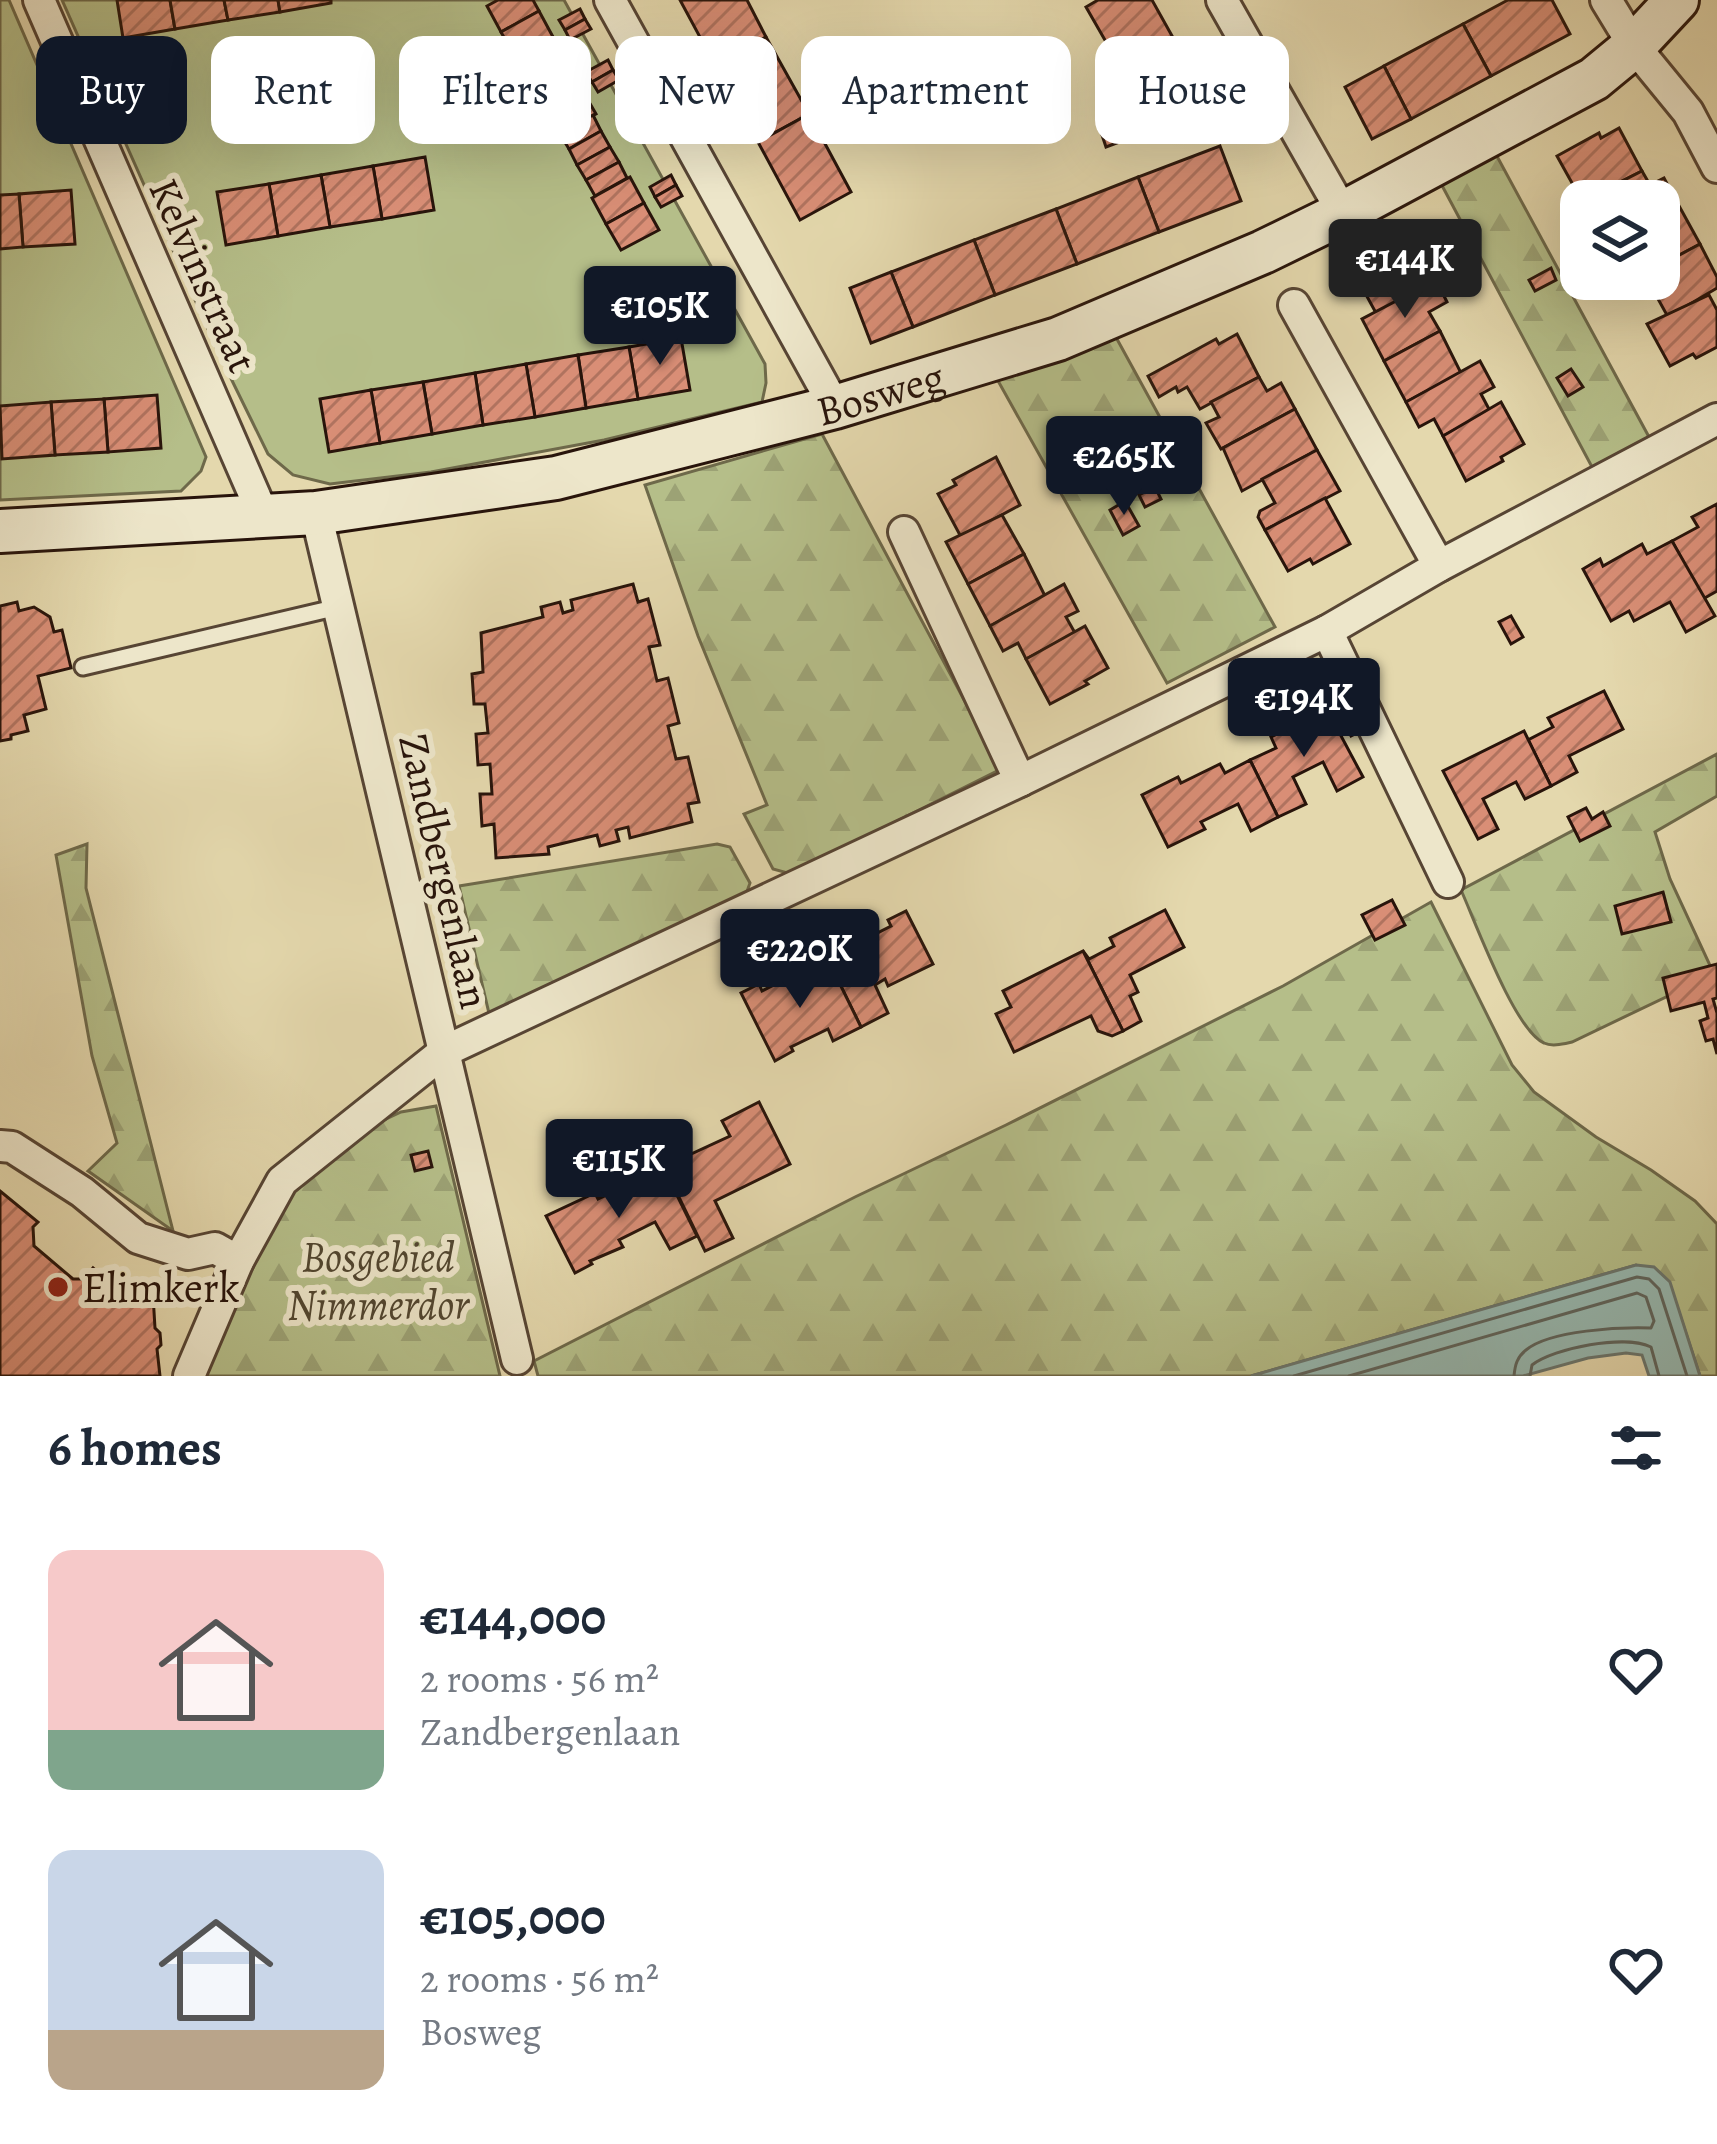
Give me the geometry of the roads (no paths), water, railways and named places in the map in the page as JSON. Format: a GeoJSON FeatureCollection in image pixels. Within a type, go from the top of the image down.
{"type":"FeatureCollection","features":[{"type":"Feature","properties":{"kind":"street","name":"Kelvinstraat"},"geometry":{"type":"LineString","coordinates":[[38,0],[264,517]]}},
{"type":"Feature","properties":{"kind":"street"},"geometry":{"type":"LineString","coordinates":[[610,0],[835,407]]}},
{"type":"Feature","properties":{"kind":"street"},"geometry":{"type":"LineString","coordinates":[[1222,0],[1343,213]]}},
{"type":"Feature","properties":{"kind":"street"},"geometry":{"type":"LineString","coordinates":[[1606,0],[1634,46],[1688,112],[1717,167]]}},
{"type":"Feature","properties":{"kind":"street","name":"Bosweg"},"geometry":{"type":"LineString","coordinates":[[0,531],[316,513],[556,478],[835,407],[1058,339],[1263,252],[1594,79],[1634,46],[1677,0]]}},
{"type":"Feature","properties":{"kind":"street"},"geometry":{"type":"LineString","coordinates":[[1294,305],[1439,566]]}},
{"type":"Feature","properties":{"kind":"street","name":"Zandbergenlaan"},"geometry":{"type":"LineString","coordinates":[[316,513],[445,1051],[1327,631],[1439,566],[1717,419]]}},
{"type":"Feature","properties":{"kind":"street"},"geometry":{"type":"LineString","coordinates":[[904,532],[1020,781]]}},
{"type":"Feature","properties":{"kind":"street"},"geometry":{"type":"LineString","coordinates":[[1327,631],[1448,882]]}},
{"type":"Feature","properties":{"kind":"street"},"geometry":{"type":"LineString","coordinates":[[189,1376],[238,1261],[282,1180],[445,1051],[517,1359]]}},
{"type":"Feature","properties":{"kind":"street"},"geometry":{"type":"LineString","coordinates":[[0,1146],[12,1148],[82,1192],[138,1238],[188,1254],[215,1247],[238,1261]]}},
{"type":"Feature","properties":{"kind":"lane"},"geometry":{"type":"LineString","coordinates":[[83,668],[338,608]]}},
{"type":"Feature","properties":{"kind":"water"},"geometry":{"type":"Polygon","coordinates":[[[1636,1265],[1654,1267],[1670,1282],[1700,1376],[1649,1376],[1642,1355],[1626,1353],[1523,1376],[1251,1376],[1636,1265]]]}},
{"type":"Feature","properties":{"kind":"place","name":"Elimkerk"},"geometry":{"type":"Point","coordinates":[58,1287]}},
{"type":"Feature","properties":{"kind":"park label","name":"Bosgebied Nimmerdor"},"geometry":{"type":"Point","coordinates":[378,1280]}}]}
